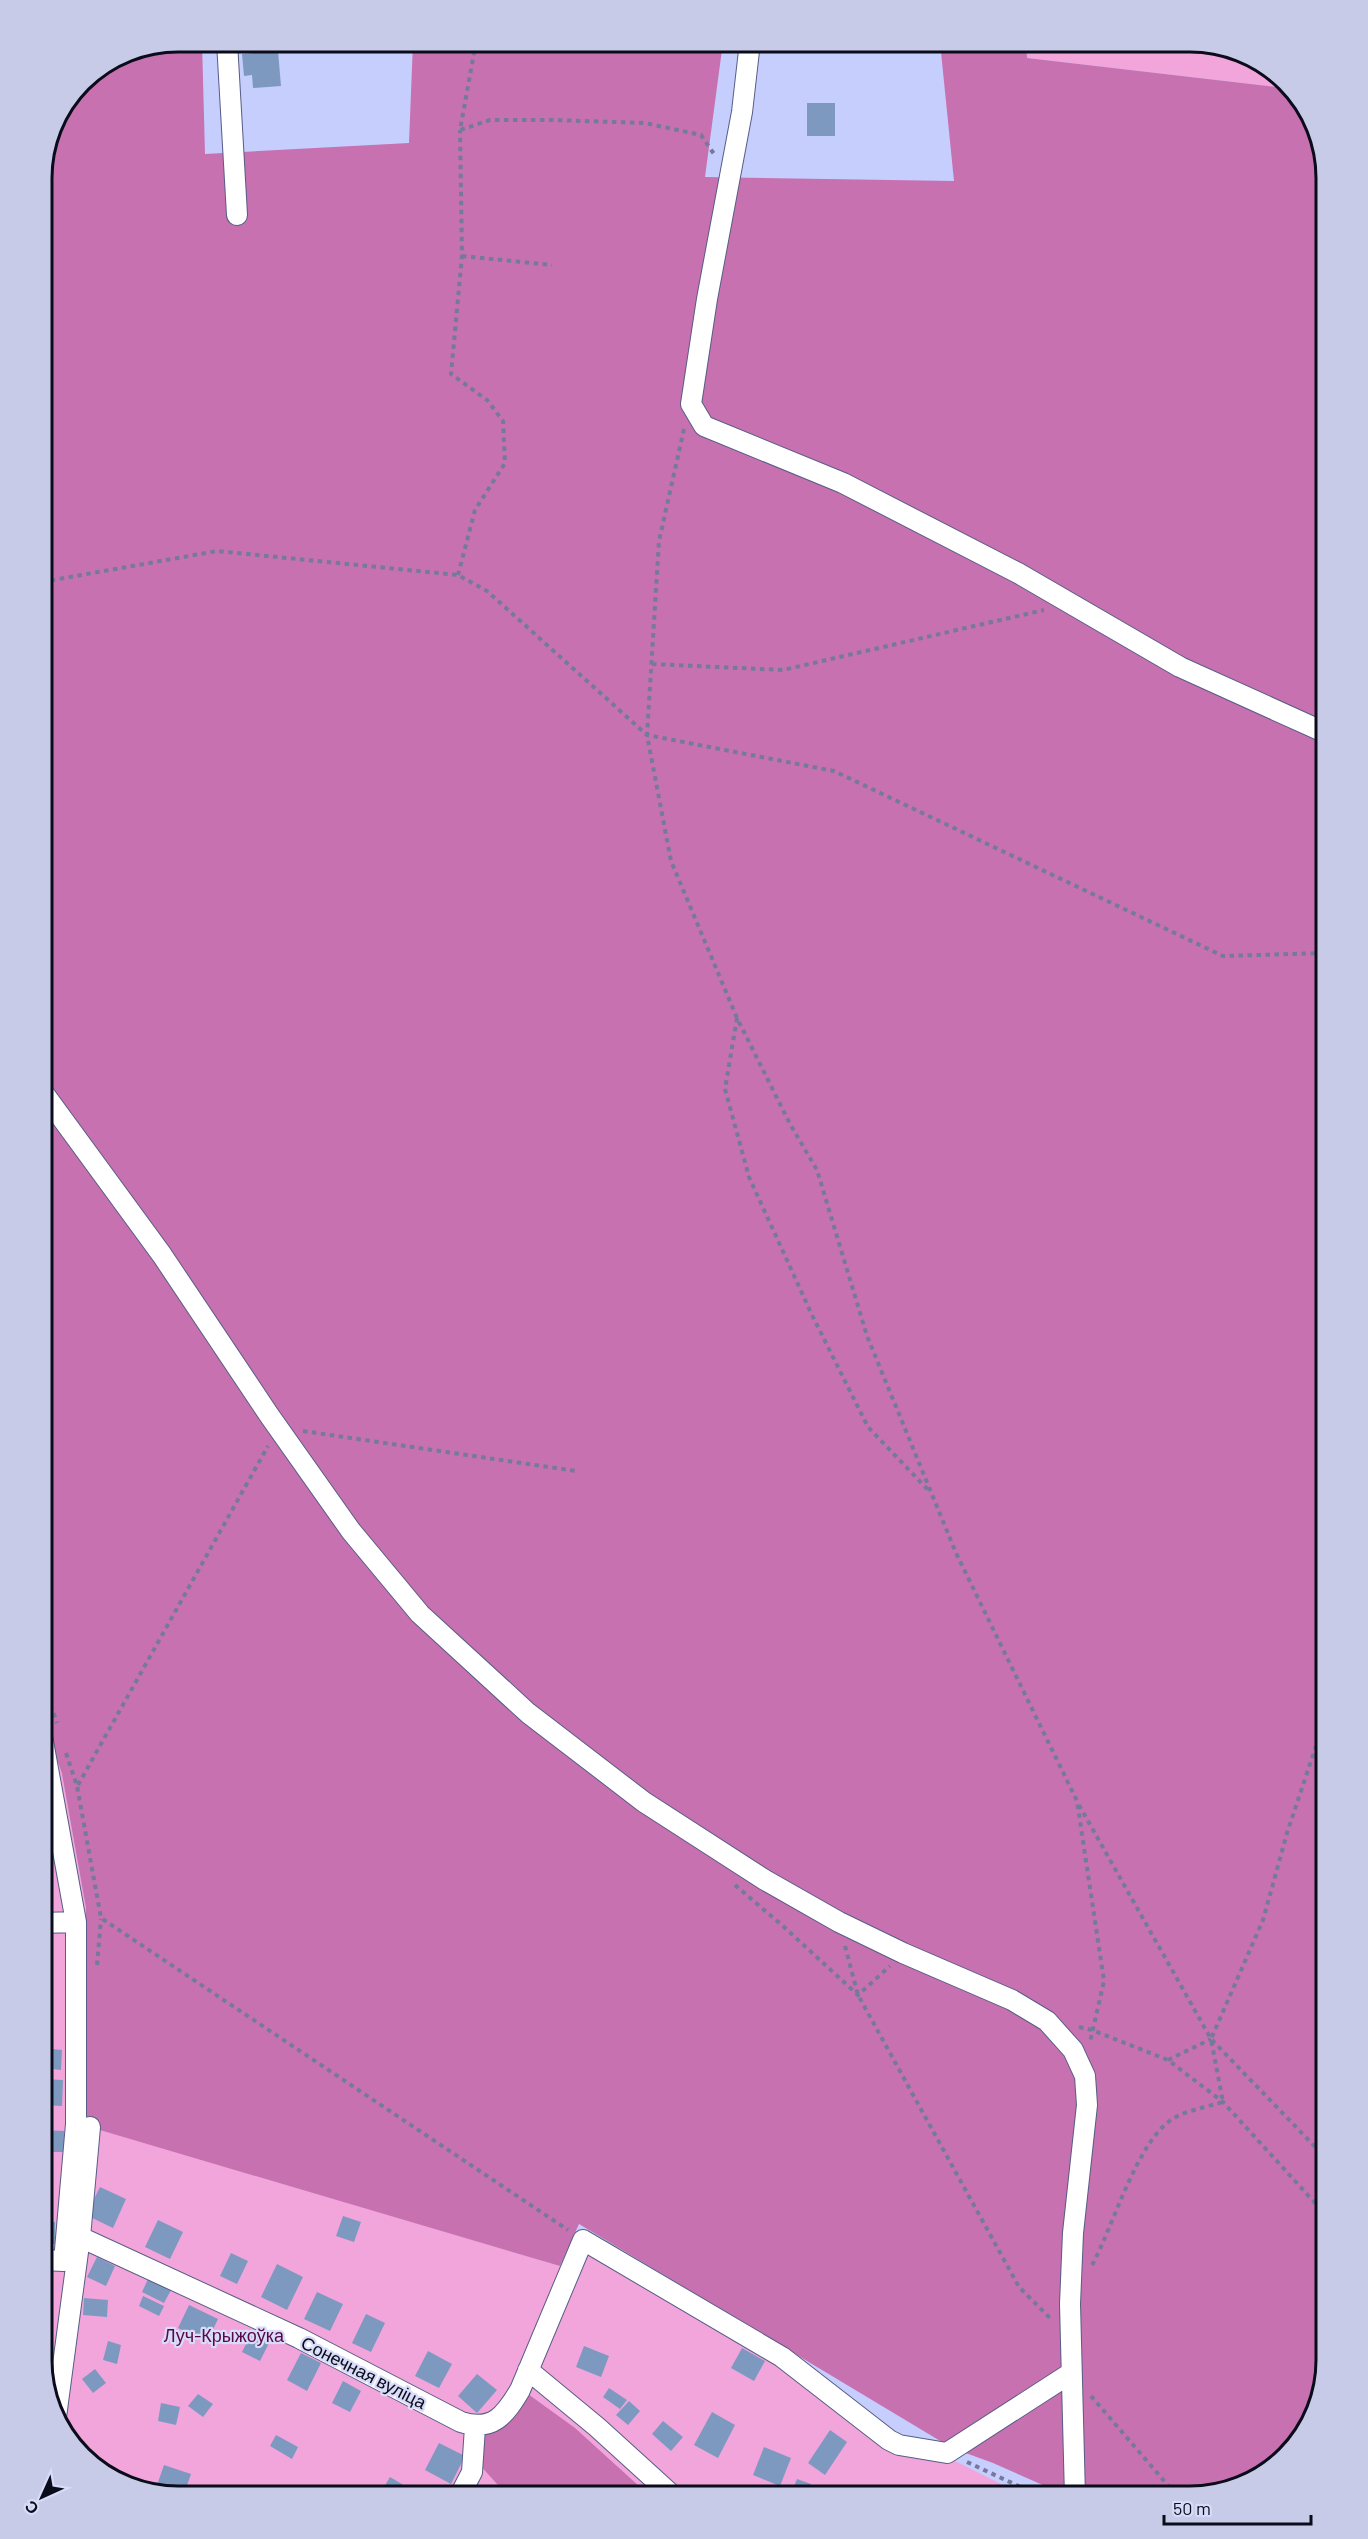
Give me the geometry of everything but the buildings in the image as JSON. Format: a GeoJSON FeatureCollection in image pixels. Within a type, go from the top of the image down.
{"type":"FeatureCollection","features":[{"type":"Feature","properties":{"kind":"street"},"geometry":{"type":"LineString","coordinates":[[228,52],[237,215]]}},
{"type":"Feature","properties":{"kind":"street"},"geometry":{"type":"LineString","coordinates":[[749,53],[742,112],[707,300],[691,404],[704,426],[843,483],[1018,573],[1180,667],[1316,728]]}},
{"type":"Feature","properties":{"kind":"street"},"geometry":{"type":"LineString","coordinates":[[53,1105],[162,1255],[276,1433],[351,1531],[420,1614],[528,1713],[644,1802],[765,1880],[840,1922],[903,1953],[1012,2000],[1047,2021],[1073,2050],[1085,2076],[1087,2105],[1073,2233],[1070,2338],[1075,2486]]}},
{"type":"Feature","properties":{"kind":"street"},"geometry":{"type":"LineString","coordinates":[[52,1792],[76,1922],[76,2124],[64,2261],[52,2260]]}},
{"type":"Feature","properties":{"kind":"street"},"geometry":{"type":"LineString","coordinates":[[52,1923],[76,1922]]}},
{"type":"Feature","properties":{"kind":"street"},"geometry":{"type":"LineString","coordinates":[[58,2399],[80,2237],[90,2127]]}},
{"type":"Feature","properties":{"kind":"street","name":"Сонечная вуліца"},"geometry":{"type":"LineString","coordinates":[[80,2237],[299,2338],[461,2422],[475,2427]]}},
{"type":"Feature","properties":{"kind":"street"},"geometry":{"type":"LineString","coordinates":[[465,2486],[472,2472],[475,2427],[491,2424],[508,2410],[520,2390],[583,2240],[782,2357],[899,2445],[947,2453],[1071,2373]]}},
{"type":"Feature","properties":{"kind":"street"},"geometry":{"type":"LineString","coordinates":[[528,2370],[597,2427],[662,2486]]}},
{"type":"Feature","properties":{"kind":"path"},"geometry":{"type":"LineString","coordinates":[[458,575],[475,510],[505,463],[503,421],[487,400],[451,374],[462,256],[460,130],[474,52]]}},
{"type":"Feature","properties":{"kind":"path"},"geometry":{"type":"LineString","coordinates":[[460,130],[490,120],[645,123],[701,135],[730,177]]}},
{"type":"Feature","properties":{"kind":"path"},"geometry":{"type":"LineString","coordinates":[[462,256],[552,265]]}},
{"type":"Feature","properties":{"kind":"path"},"geometry":{"type":"LineString","coordinates":[[691,404],[659,542],[647,735],[671,861],[737,1018],[790,1124],[817,1170],[867,1336],[956,1553],[1077,1801],[1211,2039],[1316,2148]]}},
{"type":"Feature","properties":{"kind":"path"},"geometry":{"type":"LineString","coordinates":[[53,580],[217,551],[458,575],[487,591],[647,735],[834,771],[1223,956],[1316,953]]}},
{"type":"Feature","properties":{"kind":"path"},"geometry":{"type":"LineString","coordinates":[[652,664],[783,670],[1071,603]]}},
{"type":"Feature","properties":{"kind":"path"},"geometry":{"type":"LineString","coordinates":[[737,1018],[725,1089],[749,1177],[812,1315],[868,1427],[932,1494]]}},
{"type":"Feature","properties":{"kind":"path"},"geometry":{"type":"LineString","coordinates":[[576,1471],[276,1433],[77,1786],[101,1918],[583,2240]]}},
{"type":"Feature","properties":{"kind":"path"},"geometry":{"type":"LineString","coordinates":[[1223,2102],[1211,2039],[1263,1920],[1287,1833],[1316,1746]]}},
{"type":"Feature","properties":{"kind":"path"},"geometry":{"type":"LineString","coordinates":[[1077,1801],[1104,1981],[1092,2030],[1085,2076]]}},
{"type":"Feature","properties":{"kind":"path"},"geometry":{"type":"LineString","coordinates":[[840,1922],[858,1995],[1019,2287],[1070,2338]]}},
{"type":"Feature","properties":{"kind":"path"},"geometry":{"type":"LineString","coordinates":[[1092,2030],[1168,2060],[1223,2102],[1316,2204]]}},
{"type":"Feature","properties":{"kind":"path"},"geometry":{"type":"LineString","coordinates":[[1168,2060],[1211,2039]]}},
{"type":"Feature","properties":{"kind":"path"},"geometry":{"type":"LineString","coordinates":[[1091,2266],[1145,2147],[1160,2128],[1175,2117],[1223,2102]]}},
{"type":"Feature","properties":{"kind":"path"},"geometry":{"type":"LineString","coordinates":[[1071,2373],[1169,2486]]}},
{"type":"Feature","properties":{"kind":"path"},"geometry":{"type":"LineString","coordinates":[[947,2453],[1018,2486]]}},
{"type":"Feature","properties":{"kind":"green space"},"geometry":{"type":"Polygon","coordinates":[[[1027,53],[1197,53],[1230,59],[1259,74],[1275,87],[1027,58],[1027,53]]]}},
{"type":"Feature","properties":{"kind":"green space","name":"Луч-Крыжоўка"},"geometry":{"type":"Polygon","coordinates":[[[52,1745],[62,1774],[86,1908],[81,2084],[97,2128],[560,2266],[588,2253],[776,2360],[888,2451],[947,2457],[1005,2486],[171,2486],[130,2477],[116,2470],[89,2450],[69,2423],[62,2409],[55,2385],[52,2360],[52,1745]]]}},
{"type":"Feature","properties":{"kind":"shaded area"},"geometry":{"type":"Polygon","coordinates":[[[202,52],[205,154],[409,143],[413,52],[722,53],[705,177],[954,181],[941,53],[1027,53],[1027,58],[1275,87],[1294,109],[1306,130],[1313,154],[1316,179],[1316,2360],[1309,2401],[1294,2430],[1272,2455],[1252,2470],[1214,2484],[1045,2486],[952,2448],[579,2224],[560,2266],[83,2125],[81,2084],[86,1908],[62,1774],[52,1745],[53,171],[62,130],[79,102],[89,89],[130,62],[154,55],[202,52]]]}},
{"type":"Feature","properties":{"kind":"shaded area"},"geometry":{"type":"Polygon","coordinates":[[[528,2394],[575,2428],[639,2486],[500,2486],[478,2463],[481,2433],[495,2431],[520,2408],[528,2394]]]}}]}
